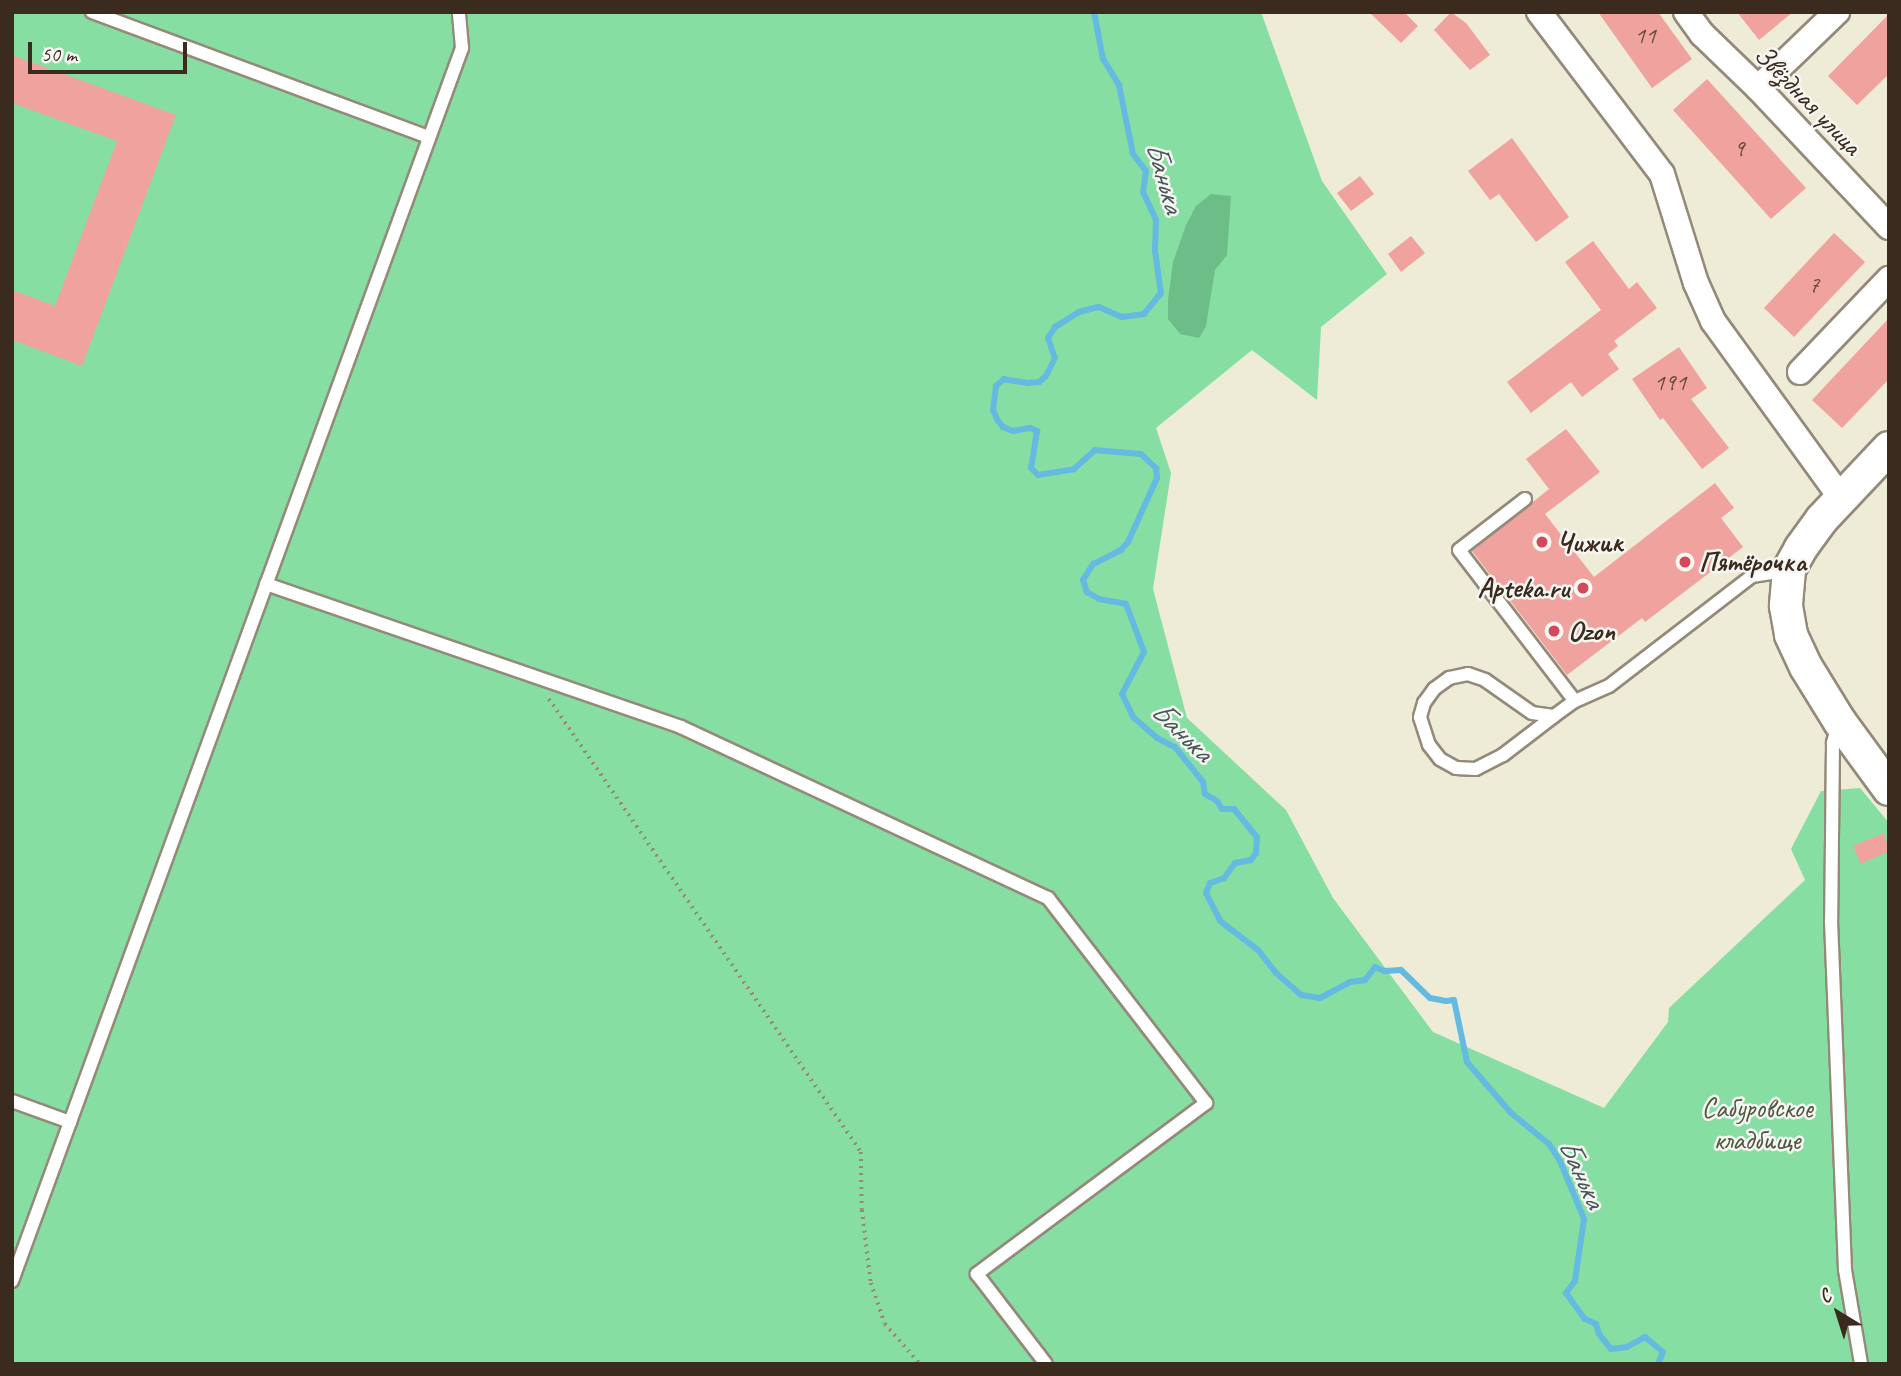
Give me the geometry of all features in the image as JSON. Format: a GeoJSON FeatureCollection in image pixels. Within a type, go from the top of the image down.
{"type":"FeatureCollection","features":[{"type":"Feature","properties":{"kind":"street"},"geometry":{"type":"LineString","coordinates":[[1539,12],[1662,174],[1696,283],[1713,321],[1841,498]]}},
{"type":"Feature","properties":{"kind":"street","name":"Звёздная улица"},"geometry":{"type":"LineString","coordinates":[[1686,12],[1702,34],[1758,88],[1889,227]]}},
{"type":"Feature","properties":{"kind":"street"},"geometry":{"type":"LineString","coordinates":[[1758,88],[1837,12]]}},
{"type":"Feature","properties":{"kind":"street"},"geometry":{"type":"LineString","coordinates":[[1800,372],[1889,279]]}},
{"type":"Feature","properties":{"kind":"street"},"geometry":{"type":"LineString","coordinates":[[1889,448],[1841,498],[1801,548],[1789,570],[1786,606],[1791,635],[1806,667],[1840,722],[1889,789]]}},
{"type":"Feature","properties":{"kind":"lane"},"geometry":{"type":"LineString","coordinates":[[92,12],[429,137]]}},
{"type":"Feature","properties":{"kind":"lane"},"geometry":{"type":"LineString","coordinates":[[12,1281],[462,48],[459,12]]}},
{"type":"Feature","properties":{"kind":"lane"},"geometry":{"type":"LineString","coordinates":[[1525,499],[1459,550],[1575,701]]}},
{"type":"Feature","properties":{"kind":"lane"},"geometry":{"type":"LineString","coordinates":[[1554,716],[1532,713],[1485,680],[1468,674],[1449,678],[1434,689],[1424,703],[1420,717],[1429,745],[1440,759],[1456,768],[1475,769],[1503,755],[1575,701],[1609,686],[1752,576],[1789,570]]}},
{"type":"Feature","properties":{"kind":"lane"},"geometry":{"type":"LineString","coordinates":[[266,584],[681,727],[1048,898],[1206,1103],[977,1275],[1046,1364]]}},
{"type":"Feature","properties":{"kind":"lane"},"geometry":{"type":"LineString","coordinates":[[1840,722],[1833,743],[1831,921],[1845,1270],[1861,1364]]}},
{"type":"Feature","properties":{"kind":"lane"},"geometry":{"type":"LineString","coordinates":[[12,1101],[70,1122]]}},
{"type":"Feature","properties":{"kind":"path"},"geometry":{"type":"LineString","coordinates":[[534,676],[861,1152],[862,1210],[871,1283],[885,1324],[920,1364]]}},
{"type":"Feature","properties":{"kind":"green space","name":"Сабуровское кладбище"},"geometry":{"type":"Polygon","coordinates":[[[12,12],[1261,12],[1322,181],[1387,274],[1321,327],[1317,400],[1252,350],[1156,428],[1171,473],[1153,589],[1187,718],[1286,810],[1333,898],[1433,1032],[1604,1108],[1668,1022],[1669,1008],[1805,880],[1791,849],[1821,791],[1860,788],[1889,823],[1889,1364],[12,1364],[12,12]]]}},
{"type":"Feature","properties":{"kind":"green space"},"geometry":{"type":"Polygon","coordinates":[[[1211,194],[1231,196],[1227,255],[1215,270],[1206,326],[1199,338],[1180,334],[1168,319],[1168,300],[1173,262],[1186,225],[1196,206],[1211,194]]]}},
{"type":"Feature","properties":{"kind":"building"},"geometry":{"type":"Polygon","coordinates":[[[1369,12],[1404,12],[1418,26],[1401,43],[1369,12]]]}},
{"type":"Feature","properties":{"kind":"building"},"geometry":{"type":"Polygon","coordinates":[[[1451,12],[1466,23],[1490,55],[1470,70],[1434,30],[1451,12]]]}},
{"type":"Feature","properties":{"kind":"building"},"geometry":{"type":"Polygon","coordinates":[[[1598,12],[1658,12],[1692,59],[1652,88],[1598,12]]]}},
{"type":"Feature","properties":{"kind":"building"},"geometry":{"type":"Polygon","coordinates":[[[1737,12],[1793,12],[1759,40],[1737,12]]]}},
{"type":"Feature","properties":{"kind":"building"},"geometry":{"type":"Polygon","coordinates":[[[1889,14],[1889,74],[1857,105],[1828,76],[1889,14]]]}},
{"type":"Feature","properties":{"kind":"building"},"geometry":{"type":"Polygon","coordinates":[[[12,55],[176,115],[82,366],[12,340],[12,290],[55,306],[117,141],[12,103],[12,55]]]}},
{"type":"Feature","properties":{"kind":"building"},"geometry":{"type":"Polygon","coordinates":[[[1707,79],[1806,188],[1771,219],[1673,110],[1707,79]]]}},
{"type":"Feature","properties":{"kind":"building"},"geometry":{"type":"Polygon","coordinates":[[[1512,138],[1569,217],[1536,242],[1499,194],[1490,200],[1468,171],[1512,138]]]}},
{"type":"Feature","properties":{"kind":"building"},"geometry":{"type":"Polygon","coordinates":[[[1360,176],[1374,194],[1351,211],[1337,193],[1360,176]]]}},
{"type":"Feature","properties":{"kind":"building"},"geometry":{"type":"Polygon","coordinates":[[[1834,233],[1865,262],[1794,337],[1764,308],[1834,233]]]}},
{"type":"Feature","properties":{"kind":"building"},"geometry":{"type":"Polygon","coordinates":[[[1411,236],[1425,253],[1401,272],[1388,254],[1411,236]]]}},
{"type":"Feature","properties":{"kind":"building"},"geometry":{"type":"Polygon","coordinates":[[[1593,241],[1629,289],[1637,282],[1657,308],[1614,341],[1618,346],[1608,354],[1619,369],[1582,397],[1571,382],[1531,413],[1507,382],[1601,310],[1565,262],[1593,241]]]}},
{"type":"Feature","properties":{"kind":"building"},"geometry":{"type":"Polygon","coordinates":[[[1889,318],[1889,379],[1842,428],[1812,400],[1889,318]]]}},
{"type":"Feature","properties":{"kind":"building"},"geometry":{"type":"Polygon","coordinates":[[[1679,347],[1707,388],[1691,399],[1729,448],[1702,469],[1663,418],[1660,420],[1632,379],[1679,347]]]}},
{"type":"Feature","properties":{"kind":"building"},"geometry":{"type":"Polygon","coordinates":[[[1566,429],[1600,472],[1545,514],[1594,577],[1715,483],[1734,508],[1721,518],[1743,547],[1645,622],[1642,618],[1567,675],[1472,551],[1549,489],[1526,459],[1566,429]]]}},
{"type":"Feature","properties":{"kind":"building"},"geometry":{"type":"Polygon","coordinates":[[[1884,833],[1889,851],[1861,864],[1853,846],[1884,833]]]}},
{"type":"Feature","properties":{"kind":"waterway","name":"Банька"},"geometry":{"type":"LineString","coordinates":[[1094,12],[1103,59],[1119,85],[1133,154],[1146,171],[1143,192],[1156,220],[1155,251],[1161,293],[1144,314],[1122,317],[1098,307],[1079,312],[1055,327],[1048,338],[1055,358],[1046,376],[1039,382],[1028,383],[1004,379],[996,386],[993,410],[1003,427],[1013,431],[1030,428],[1037,431],[1031,468],[1038,475],[1074,469],[1095,450],[1141,454],[1156,468],[1157,478],[1128,542],[1121,550],[1093,564],[1083,580],[1087,592],[1099,599],[1126,604],[1144,652],[1122,694],[1133,717],[1157,738],[1175,747],[1203,782],[1205,794],[1217,801],[1222,809],[1234,809],[1257,837],[1256,853],[1251,860],[1235,863],[1224,878],[1210,883],[1206,893],[1220,921],[1258,950],[1276,973],[1301,995],[1320,998],[1350,982],[1365,980],[1375,967],[1384,971],[1401,970],[1430,998],[1454,1000],[1467,1062],[1511,1113],[1549,1144],[1560,1161],[1584,1219],[1575,1281],[1566,1293],[1585,1319],[1596,1324],[1599,1334],[1611,1349],[1627,1347],[1645,1337],[1663,1352],[1658,1364]]}},
{"type":"Feature","properties":{"kind":"place","name":"Чижик"},"geometry":{"type":"Point","coordinates":[1542,542]}},
{"type":"Feature","properties":{"kind":"place","name":"Пятёрочка"},"geometry":{"type":"Point","coordinates":[1685,562]}},
{"type":"Feature","properties":{"kind":"place","name":"Apteka.ru"},"geometry":{"type":"Point","coordinates":[1583,588]}},
{"type":"Feature","properties":{"kind":"place","name":"Ozon"},"geometry":{"type":"Point","coordinates":[1554,631]}}]}
